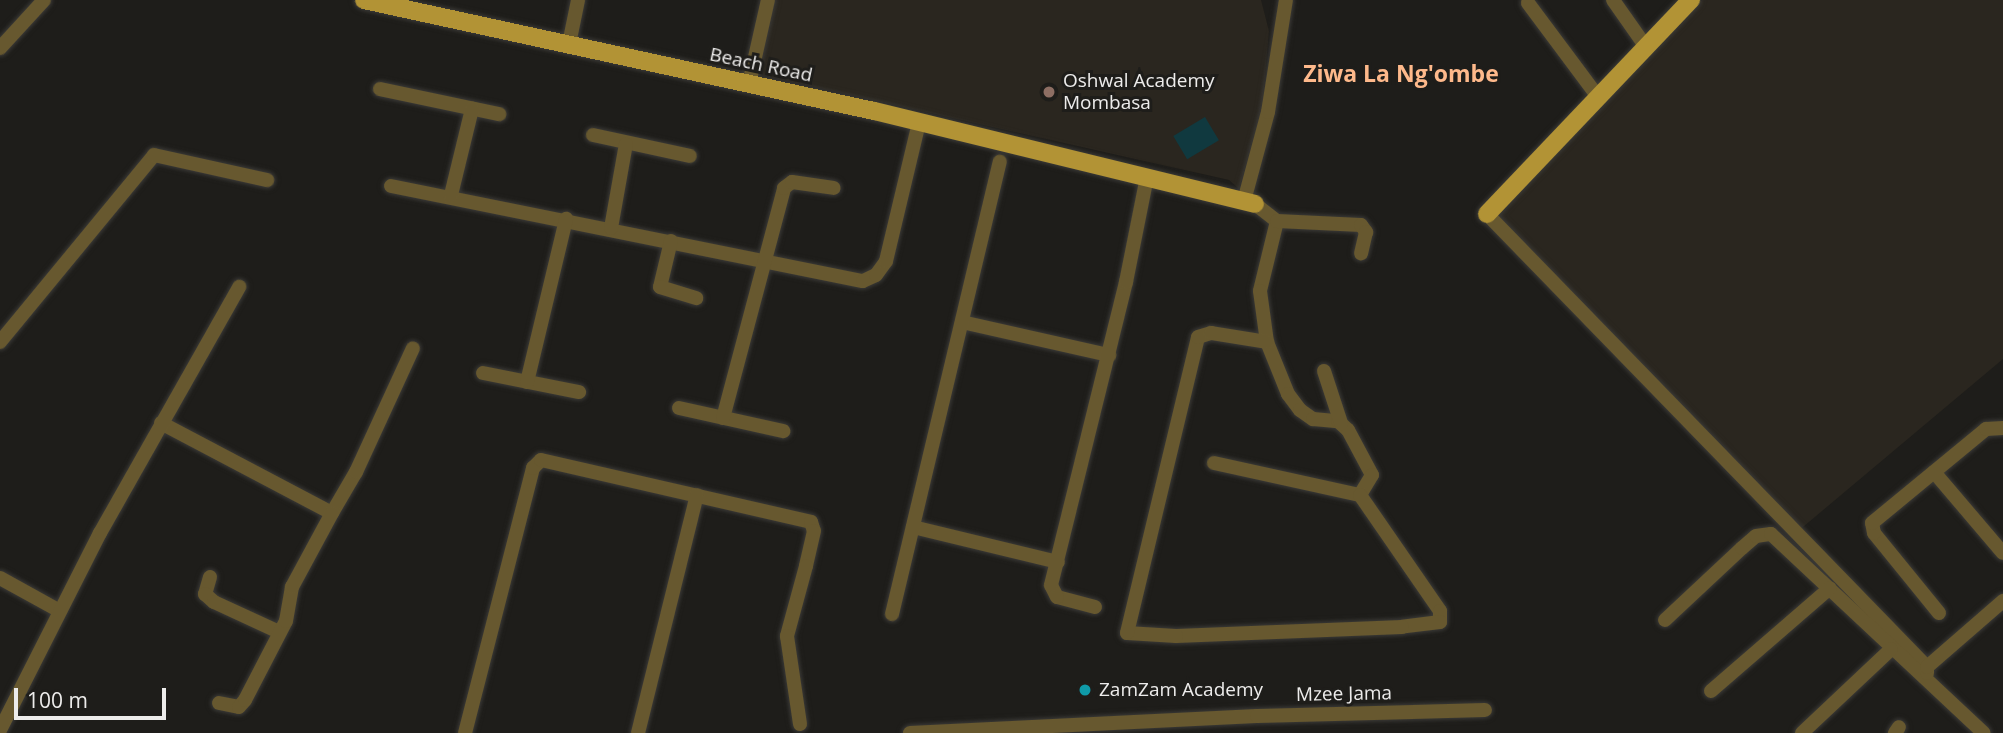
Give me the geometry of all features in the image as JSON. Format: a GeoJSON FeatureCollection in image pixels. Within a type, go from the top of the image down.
{"type":"FeatureCollection","features":[{"type":"Feature","properties":{"kind":"main road","name":"Beach Road"},"geometry":{"type":"LineString","coordinates":[[364,0],[400,3],[569,44],[919,122],[1250,202]]}},
{"type":"Feature","properties":{"kind":"main road"},"geometry":{"type":"LineString","coordinates":[[1487,214],[1691,0]]}},
{"type":"Feature","properties":{"kind":"street"},"geometry":{"type":"LineString","coordinates":[[0,48],[44,0]]}},
{"type":"Feature","properties":{"kind":"street"},"geometry":{"type":"LineString","coordinates":[[569,44],[578,0]]}},
{"type":"Feature","properties":{"kind":"street"},"geometry":{"type":"LineString","coordinates":[[749,84],[768,0]]}},
{"type":"Feature","properties":{"kind":"street"},"geometry":{"type":"LineString","coordinates":[[1286,0],[1250,202],[1277,221],[1361,225],[1366,232],[1361,253]]}},
{"type":"Feature","properties":{"kind":"street"},"geometry":{"type":"LineString","coordinates":[[1613,0],[1646,47]]}},
{"type":"Feature","properties":{"kind":"street"},"geometry":{"type":"LineString","coordinates":[[1528,4],[1598,97]]}},
{"type":"Feature","properties":{"kind":"street"},"geometry":{"type":"LineString","coordinates":[[380,89],[499,114]]}},
{"type":"Feature","properties":{"kind":"street"},"geometry":{"type":"LineString","coordinates":[[451,195],[472,109]]}},
{"type":"Feature","properties":{"kind":"street"},"geometry":{"type":"LineString","coordinates":[[391,186],[451,195],[858,281],[876,275],[893,240],[919,122]]}},
{"type":"Feature","properties":{"kind":"street"},"geometry":{"type":"LineString","coordinates":[[593,135],[690,156]]}},
{"type":"Feature","properties":{"kind":"street"},"geometry":{"type":"LineString","coordinates":[[611,228],[626,144]]}},
{"type":"Feature","properties":{"kind":"street"},"geometry":{"type":"LineString","coordinates":[[0,342],[154,155],[267,180]]}},
{"type":"Feature","properties":{"kind":"street"},"geometry":{"type":"LineString","coordinates":[[892,614],[1000,162]]}},
{"type":"Feature","properties":{"kind":"street"},"geometry":{"type":"LineString","coordinates":[[1094,607],[1055,595],[1051,585],[1109,355],[1147,177]]}},
{"type":"Feature","properties":{"kind":"street"},"geometry":{"type":"LineString","coordinates":[[723,418],[786,185],[798,182],[834,188]]}},
{"type":"Feature","properties":{"kind":"street"},"geometry":{"type":"LineString","coordinates":[[1487,214],[1984,733]]}},
{"type":"Feature","properties":{"kind":"street"},"geometry":{"type":"LineString","coordinates":[[527,382],[566,219]]}},
{"type":"Feature","properties":{"kind":"street"},"geometry":{"type":"LineString","coordinates":[[1277,221],[1260,291],[1267,342],[1288,394],[1300,410],[1313,419],[1341,423]]}},
{"type":"Feature","properties":{"kind":"street"},"geometry":{"type":"LineString","coordinates":[[671,241],[660,287],[696,298]]}},
{"type":"Feature","properties":{"kind":"street"},"geometry":{"type":"LineString","coordinates":[[0,730],[60,611],[161,423],[239,287]]}},
{"type":"Feature","properties":{"kind":"street"},"geometry":{"type":"LineString","coordinates":[[962,322],[1109,355]]}},
{"type":"Feature","properties":{"kind":"street"},"geometry":{"type":"LineString","coordinates":[[1214,463],[1360,495],[1440,611],[1439,623],[1176,636],[1127,633],[1198,337],[1211,333],[1267,342]]}},
{"type":"Feature","properties":{"kind":"street"},"geometry":{"type":"LineString","coordinates":[[219,703],[239,707],[286,621],[292,587],[356,472],[413,348]]}},
{"type":"Feature","properties":{"kind":"street"},"geometry":{"type":"LineString","coordinates":[[1324,371],[1341,423],[1371,470],[1371,479],[1360,495]]}},
{"type":"Feature","properties":{"kind":"street"},"geometry":{"type":"LineString","coordinates":[[484,373],[579,392]]}},
{"type":"Feature","properties":{"kind":"street"},"geometry":{"type":"LineString","coordinates":[[679,408],[783,431]]}},
{"type":"Feature","properties":{"kind":"street"},"geometry":{"type":"LineString","coordinates":[[161,423],[332,513]]}},
{"type":"Feature","properties":{"kind":"street"},"geometry":{"type":"LineString","coordinates":[[1939,613],[1871,529],[1875,520],[1986,429],[2003,428]]}},
{"type":"Feature","properties":{"kind":"street"},"geometry":{"type":"LineString","coordinates":[[465,733],[535,463],[803,517],[813,526],[787,636],[800,724]]}},
{"type":"Feature","properties":{"kind":"street"},"geometry":{"type":"LineString","coordinates":[[1934,472],[2003,553]]}},
{"type":"Feature","properties":{"kind":"street"},"geometry":{"type":"LineString","coordinates":[[638,733],[697,495]]}},
{"type":"Feature","properties":{"kind":"street"},"geometry":{"type":"LineString","coordinates":[[913,527],[1058,562]]}},
{"type":"Feature","properties":{"kind":"street"},"geometry":{"type":"LineString","coordinates":[[1665,621],[1762,534],[1774,536],[1891,649],[1927,673]]}},
{"type":"Feature","properties":{"kind":"street"},"geometry":{"type":"LineString","coordinates":[[210,577],[205,594],[214,602],[279,632]]}},
{"type":"Feature","properties":{"kind":"street"},"geometry":{"type":"LineString","coordinates":[[0,578],[60,611]]}},
{"type":"Feature","properties":{"kind":"street"},"geometry":{"type":"LineString","coordinates":[[1711,691],[1830,588]]}},
{"type":"Feature","properties":{"kind":"street"},"geometry":{"type":"LineString","coordinates":[[1927,673],[2003,601]]}},
{"type":"Feature","properties":{"kind":"street"},"geometry":{"type":"LineString","coordinates":[[1802,733],[1891,649]]}},
{"type":"Feature","properties":{"kind":"street","name":"Mzee Jama"},"geometry":{"type":"LineString","coordinates":[[911,733],[1145,728],[1485,710]]}},
{"type":"Feature","properties":{"kind":"shaded area","name":"Oshwal Academy Mombasa"},"geometry":{"type":"Polygon","coordinates":[[[772,0],[1261,0],[1269,31],[1262,110],[1239,189],[1229,180],[756,74],[772,0]]]}},
{"type":"Feature","properties":{"kind":"shaded area"},"geometry":{"type":"Polygon","coordinates":[[[1702,0],[2003,0],[2003,359],[1797,532],[1492,215],[1702,0]]]}},
{"type":"Feature","properties":{"kind":"water"},"geometry":{"type":"Polygon","coordinates":[[[1205,117],[1219,140],[1187,159],[1173,136],[1205,117]]]}},
{"type":"Feature","properties":{"kind":"place","name":"Oshwal Academy Mombasa"},"geometry":{"type":"Point","coordinates":[1049,92]}},
{"type":"Feature","properties":{"kind":"place","name":"ZamZam Academy"},"geometry":{"type":"Point","coordinates":[1085,690]}},
{"type":"Feature","properties":{"kind":"district","name":"Ziwa La Ng'ombe"},"geometry":{"type":"Point","coordinates":[1401,73]}}]}
